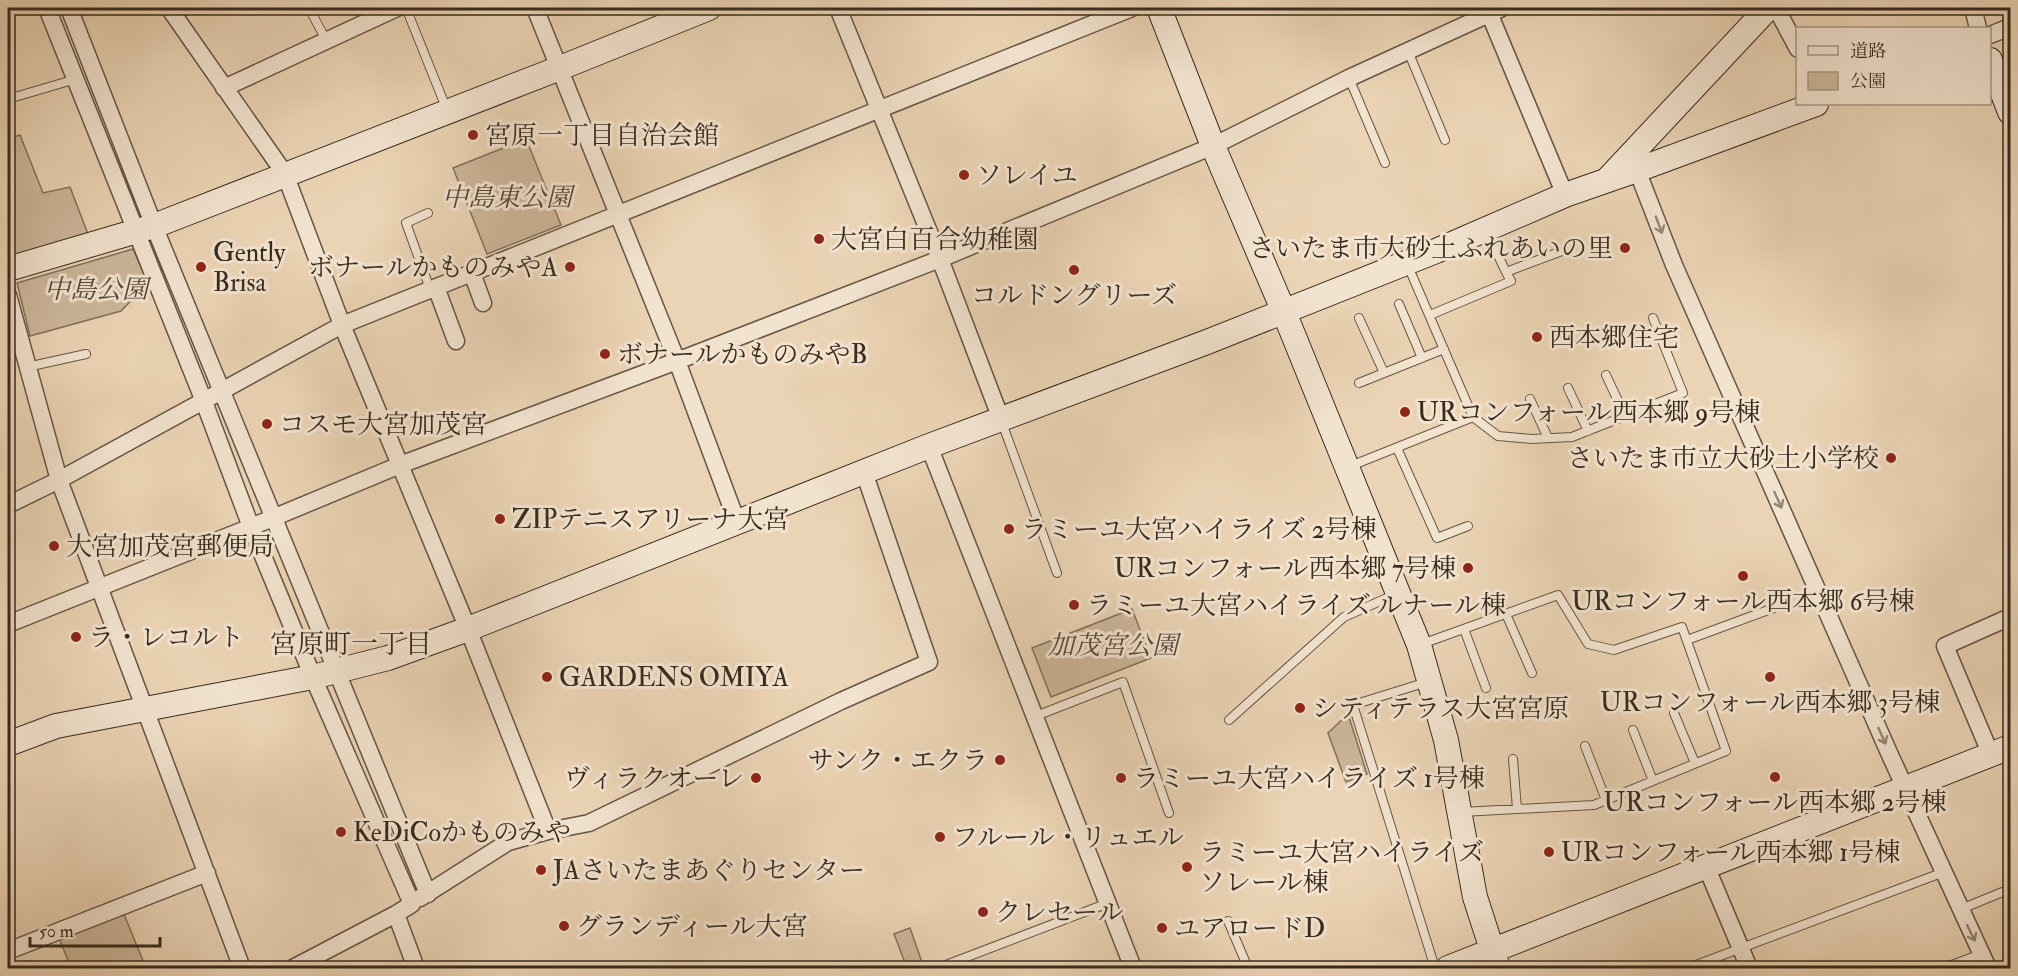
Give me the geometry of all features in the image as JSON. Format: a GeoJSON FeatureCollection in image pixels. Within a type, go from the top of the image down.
{"type":"FeatureCollection","features":[{"type":"Feature","properties":{"kind":"street"},"geometry":{"type":"LineString","coordinates":[[47,8],[145,229],[326,674],[428,894]]}},
{"type":"Feature","properties":{"kind":"street"},"geometry":{"type":"LineString","coordinates":[[69,8],[145,229]]}},
{"type":"Feature","properties":{"kind":"street"},"geometry":{"type":"LineString","coordinates":[[169,8],[285,174],[342,325],[468,629],[548,831]]}},
{"type":"Feature","properties":{"kind":"street"},"geometry":{"type":"LineString","coordinates":[[224,88],[397,8]]}},
{"type":"Feature","properties":{"kind":"street"},"geometry":{"type":"LineString","coordinates":[[535,8],[677,361],[736,522]]}},
{"type":"Feature","properties":{"kind":"street"},"geometry":{"type":"LineString","coordinates":[[8,268],[145,229],[560,68],[683,12],[709,8]]}},
{"type":"Feature","properties":{"kind":"street"},"geometry":{"type":"LineString","coordinates":[[838,8],[940,259],[1000,419]]}},
{"type":"Feature","properties":{"kind":"street"},"geometry":{"type":"LineString","coordinates":[[8,505],[59,480],[342,325],[1132,8]]}},
{"type":"Feature","properties":{"kind":"street"},"geometry":{"type":"LineString","coordinates":[[1159,8],[1213,146],[1284,312],[1419,645],[1446,740],[1475,897],[1495,959]]}},
{"type":"Feature","properties":{"kind":"street"},"geometry":{"type":"LineString","coordinates":[[1605,182],[1768,8]]}},
{"type":"Feature","properties":{"kind":"street"},"geometry":{"type":"LineString","coordinates":[[1776,8],[1796,47]]}},
{"type":"Feature","properties":{"kind":"street"},"geometry":{"type":"LineString","coordinates":[[1973,8],[1978,27]]}},
{"type":"Feature","properties":{"kind":"street"},"geometry":{"type":"LineString","coordinates":[[8,624],[400,465],[940,259],[1213,146],[1493,9],[1565,195]]}},
{"type":"Feature","properties":{"kind":"street"},"geometry":{"type":"LineString","coordinates":[[1991,34],[2010,27]]}},
{"type":"Feature","properties":{"kind":"street"},"geometry":{"type":"LineString","coordinates":[[1991,65],[2010,112]]}},
{"type":"Feature","properties":{"kind":"street"},"geometry":{"type":"LineString","coordinates":[[8,744],[56,726],[326,674],[388,658],[468,629],[929,446],[1284,312],[1565,195],[1813,105]]}},
{"type":"Feature","properties":{"kind":"street"},"geometry":{"type":"LineString","coordinates":[[1637,170],[1674,265],[1905,789],[1985,961]]}},
{"type":"Feature","properties":{"kind":"street"},"geometry":{"type":"LineString","coordinates":[[472,273],[483,303]]}},
{"type":"Feature","properties":{"kind":"street"},"geometry":{"type":"LineString","coordinates":[[433,288],[456,341]]}},
{"type":"Feature","properties":{"kind":"street"},"geometry":{"type":"LineString","coordinates":[[8,296],[59,480],[242,969]]}},
{"type":"Feature","properties":{"kind":"street"},"geometry":{"type":"LineString","coordinates":[[213,394],[326,674],[412,904]]}},
{"type":"Feature","properties":{"kind":"street"},"geometry":{"type":"LineString","coordinates":[[929,446],[1133,969]]}},
{"type":"Feature","properties":{"kind":"street"},"geometry":{"type":"LineString","coordinates":[[293,969],[396,914],[508,842],[589,823],[841,701],[929,662],[864,472]]}},
{"type":"Feature","properties":{"kind":"street"},"geometry":{"type":"LineString","coordinates":[[1448,969],[1495,959],[1706,866],[2001,751],[1945,646],[2010,617]]}},
{"type":"Feature","properties":{"kind":"street"},"geometry":{"type":"LineString","coordinates":[[1706,866],[1749,969]]}},
{"type":"Feature","properties":{"kind":"street"},"geometry":{"type":"LineString","coordinates":[[8,951],[207,873]]}},
{"type":"Feature","properties":{"kind":"street"},"geometry":{"type":"LineString","coordinates":[[396,914],[416,969]]}},
{"type":"Feature","properties":{"kind":"lane"},"geometry":{"type":"LineString","coordinates":[[309,8],[326,40]]}},
{"type":"Feature","properties":{"kind":"lane"},"geometry":{"type":"LineString","coordinates":[[406,8],[447,112]]}},
{"type":"Feature","properties":{"kind":"lane"},"geometry":{"type":"LineString","coordinates":[[1408,51],[1445,141]]}},
{"type":"Feature","properties":{"kind":"lane"},"geometry":{"type":"LineString","coordinates":[[8,99],[77,78]]}},
{"type":"Feature","properties":{"kind":"lane"},"geometry":{"type":"LineString","coordinates":[[1349,78],[1385,163]]}},
{"type":"Feature","properties":{"kind":"lane"},"geometry":{"type":"LineString","coordinates":[[428,213],[406,223],[433,288]]}},
{"type":"Feature","properties":{"kind":"lane"},"geometry":{"type":"LineString","coordinates":[[1430,315],[1511,281],[1486,229]]}},
{"type":"Feature","properties":{"kind":"lane"},"geometry":{"type":"LineString","coordinates":[[1506,272],[1570,248]]}},
{"type":"Feature","properties":{"kind":"lane"},"geometry":{"type":"LineString","coordinates":[[1407,262],[1473,417],[1498,436],[1572,437],[1683,393],[1653,318]]}},
{"type":"Feature","properties":{"kind":"lane"},"geometry":{"type":"LineString","coordinates":[[1399,304],[1422,358]]}},
{"type":"Feature","properties":{"kind":"lane"},"geometry":{"type":"LineString","coordinates":[[1359,318],[1384,373]]}},
{"type":"Feature","properties":{"kind":"lane"},"geometry":{"type":"LineString","coordinates":[[1359,383],[1444,349]]}},
{"type":"Feature","properties":{"kind":"lane"},"geometry":{"type":"LineString","coordinates":[[27,366],[86,354]]}},
{"type":"Feature","properties":{"kind":"lane"},"geometry":{"type":"LineString","coordinates":[[1606,375],[1625,416]]}},
{"type":"Feature","properties":{"kind":"lane"},"geometry":{"type":"LineString","coordinates":[[1568,388],[1588,430]]}},
{"type":"Feature","properties":{"kind":"lane"},"geometry":{"type":"LineString","coordinates":[[1530,399],[1548,438]]}},
{"type":"Feature","properties":{"kind":"lane"},"geometry":{"type":"LineString","coordinates":[[1347,467],[1473,417]]}},
{"type":"Feature","properties":{"kind":"lane"},"geometry":{"type":"LineString","coordinates":[[1000,419],[1057,573]]}},
{"type":"Feature","properties":{"kind":"lane"},"geometry":{"type":"LineString","coordinates":[[1397,447],[1437,538],[1468,526]]}},
{"type":"Feature","properties":{"kind":"lane"},"geometry":{"type":"LineString","coordinates":[[1229,720],[1344,617],[1399,593]]}},
{"type":"Feature","properties":{"kind":"lane"},"geometry":{"type":"LineString","coordinates":[[1419,645],[1558,595],[1588,644],[1614,651],[1682,627],[1726,750],[1594,805],[1459,812]]}},
{"type":"Feature","properties":{"kind":"lane"},"geometry":{"type":"LineString","coordinates":[[1687,640],[1779,606]]}},
{"type":"Feature","properties":{"kind":"lane"},"geometry":{"type":"LineString","coordinates":[[1506,614],[1532,673]]}},
{"type":"Feature","properties":{"kind":"lane"},"geometry":{"type":"LineString","coordinates":[[1464,628],[1486,688]]}},
{"type":"Feature","properties":{"kind":"lane"},"geometry":{"type":"LineString","coordinates":[[1430,681],[1353,705],[1435,969]]}},
{"type":"Feature","properties":{"kind":"lane"},"geometry":{"type":"LineString","coordinates":[[1036,716],[1123,682],[1169,813]]}},
{"type":"Feature","properties":{"kind":"lane"},"geometry":{"type":"LineString","coordinates":[[1674,713],[1695,764]]}},
{"type":"Feature","properties":{"kind":"lane"},"geometry":{"type":"LineString","coordinates":[[1633,730],[1653,781]]}},
{"type":"Feature","properties":{"kind":"lane"},"geometry":{"type":"LineString","coordinates":[[1585,747],[1606,800]]}},
{"type":"Feature","properties":{"kind":"lane"},"geometry":{"type":"LineString","coordinates":[[1513,759],[1517,809]]}},
{"type":"Feature","properties":{"kind":"lane"},"geometry":{"type":"LineString","coordinates":[[1688,969],[1944,872]]}},
{"type":"Feature","properties":{"kind":"lane"},"geometry":{"type":"LineString","coordinates":[[1960,910],[2010,889]]}},
{"type":"Feature","properties":{"kind":"lane"},"geometry":{"type":"LineString","coordinates":[[938,969],[1108,903]]}},
{"type":"Feature","properties":{"kind":"lane"},"geometry":{"type":"LineString","coordinates":[[1228,921],[1248,969]]}},
{"type":"Feature","properties":{"kind":"lane"},"geometry":{"type":"LineString","coordinates":[[1944,969],[1985,961]]}},
{"type":"Feature","properties":{"kind":"green space","name":"中島公園"},"geometry":{"type":"Polygon","coordinates":[[[20,135],[43,193],[70,187],[88,234],[8,259],[8,139],[20,135]]]}},
{"type":"Feature","properties":{"kind":"green space","name":"中島東公園"},"geometry":{"type":"Polygon","coordinates":[[[526,139],[561,225],[487,254],[453,168],[526,139]]]}},
{"type":"Feature","properties":{"kind":"green space","name":"中島公園"},"geometry":{"type":"Polygon","coordinates":[[[133,249],[148,283],[121,311],[30,336],[17,283],[133,249]]]}},
{"type":"Feature","properties":{"kind":"green space","name":"加茂宮公園"},"geometry":{"type":"Polygon","coordinates":[[[1132,609],[1151,658],[1051,697],[1032,648],[1132,609]]]}},
{"type":"Feature","properties":{"kind":"green space"},"geometry":{"type":"Polygon","coordinates":[[[1348,714],[1367,774],[1346,782],[1328,733],[1348,714]]]}},
{"type":"Feature","properties":{"kind":"green space"},"geometry":{"type":"Polygon","coordinates":[[[123,912],[146,968],[71,968],[59,938],[123,912]]]}},
{"type":"Feature","properties":{"kind":"green space"},"geometry":{"type":"Polygon","coordinates":[[[910,928],[924,968],[907,968],[894,934],[910,928]]]}},
{"type":"Feature","properties":{"kind":"place","name":"宮原一丁目自治会館"},"geometry":{"type":"Point","coordinates":[473,135]}},
{"type":"Feature","properties":{"kind":"place","name":"ソレイユ"},"geometry":{"type":"Point","coordinates":[964,175]}},
{"type":"Feature","properties":{"kind":"place","name":"大宮白百合幼稚園"},"geometry":{"type":"Point","coordinates":[819,239]}},
{"type":"Feature","properties":{"kind":"place","name":"さいたま市大砂土ふれあいの里"},"geometry":{"type":"Point","coordinates":[1625,248]}},
{"type":"Feature","properties":{"kind":"place","name":"Gently Brisa"},"geometry":{"type":"Point","coordinates":[201,267]}},
{"type":"Feature","properties":{"kind":"place","name":"ボナールかものみやA"},"geometry":{"type":"Point","coordinates":[570,267]}},
{"type":"Feature","properties":{"kind":"place","name":"コルドングリーズ"},"geometry":{"type":"Point","coordinates":[1074,270]}},
{"type":"Feature","properties":{"kind":"place","name":"西本郷住宅"},"geometry":{"type":"Point","coordinates":[1537,337]}},
{"type":"Feature","properties":{"kind":"place","name":"ボナールかものみやB"},"geometry":{"type":"Point","coordinates":[605,354]}},
{"type":"Feature","properties":{"kind":"place","name":"URコンフォール西本郷 9号棟"},"geometry":{"type":"Point","coordinates":[1405,412]}},
{"type":"Feature","properties":{"kind":"place","name":"コスモ大宮加茂宮"},"geometry":{"type":"Point","coordinates":[267,424]}},
{"type":"Feature","properties":{"kind":"place","name":"さいたま市立大砂土小学校"},"geometry":{"type":"Point","coordinates":[1891,458]}},
{"type":"Feature","properties":{"kind":"place","name":"ZIPテニスアリーナ大宮"},"geometry":{"type":"Point","coordinates":[500,519]}},
{"type":"Feature","properties":{"kind":"place","name":"ラミーユ大宮ハイライズ 2号棟"},"geometry":{"type":"Point","coordinates":[1009,529]}},
{"type":"Feature","properties":{"kind":"place","name":"大宮加茂宮郵便局"},"geometry":{"type":"Point","coordinates":[54,546]}},
{"type":"Feature","properties":{"kind":"place","name":"URコンフォール西本郷 7号棟"},"geometry":{"type":"Point","coordinates":[1468,568]}},
{"type":"Feature","properties":{"kind":"place","name":"URコンフォール西本郷 6号棟"},"geometry":{"type":"Point","coordinates":[1743,576]}},
{"type":"Feature","properties":{"kind":"place","name":"ラミーユ大宮ハイライズ ルナール棟"},"geometry":{"type":"Point","coordinates":[1074,605]}},
{"type":"Feature","properties":{"kind":"place","name":"ラ・レコルト"},"geometry":{"type":"Point","coordinates":[76,637]}},
{"type":"Feature","properties":{"kind":"place","name":"GARDENS OMIYA"},"geometry":{"type":"Point","coordinates":[547,677]}},
{"type":"Feature","properties":{"kind":"place","name":"URコンフォール西本郷 3号棟"},"geometry":{"type":"Point","coordinates":[1770,677]}},
{"type":"Feature","properties":{"kind":"place","name":"シティテラス大宮宮原"},"geometry":{"type":"Point","coordinates":[1300,708]}},
{"type":"Feature","properties":{"kind":"place","name":"サンク・エクラ"},"geometry":{"type":"Point","coordinates":[1000,760]}},
{"type":"Feature","properties":{"kind":"place","name":"URコンフォール西本郷 2号棟"},"geometry":{"type":"Point","coordinates":[1775,777]}},
{"type":"Feature","properties":{"kind":"place","name":"ヴィラクオーレ"},"geometry":{"type":"Point","coordinates":[756,778]}},
{"type":"Feature","properties":{"kind":"place","name":"ラミーユ大宮ハイライズ 1号棟"},"geometry":{"type":"Point","coordinates":[1121,778]}},
{"type":"Feature","properties":{"kind":"place","name":"KeDiCoかものみや"},"geometry":{"type":"Point","coordinates":[341,832]}},
{"type":"Feature","properties":{"kind":"place","name":"フルール・リュエル"},"geometry":{"type":"Point","coordinates":[940,837]}},
{"type":"Feature","properties":{"kind":"place","name":"URコンフォール西本郷 1号棟"},"geometry":{"type":"Point","coordinates":[1549,852]}},
{"type":"Feature","properties":{"kind":"place","name":"ラミーユ大宮ハイライズ ソレール棟"},"geometry":{"type":"Point","coordinates":[1187,867]}},
{"type":"Feature","properties":{"kind":"place","name":"JAさいたまあぐりセンター"},"geometry":{"type":"Point","coordinates":[541,870]}},
{"type":"Feature","properties":{"kind":"place","name":"クレセール"},"geometry":{"type":"Point","coordinates":[983,912]}},
{"type":"Feature","properties":{"kind":"place","name":"グランディール大宮"},"geometry":{"type":"Point","coordinates":[564,926]}},
{"type":"Feature","properties":{"kind":"place","name":"ユアロードD"},"geometry":{"type":"Point","coordinates":[1162,928]}},
{"type":"Feature","properties":{"kind":"district","name":"宮原町一丁目"},"geometry":{"type":"Point","coordinates":[351,644]}}]}
